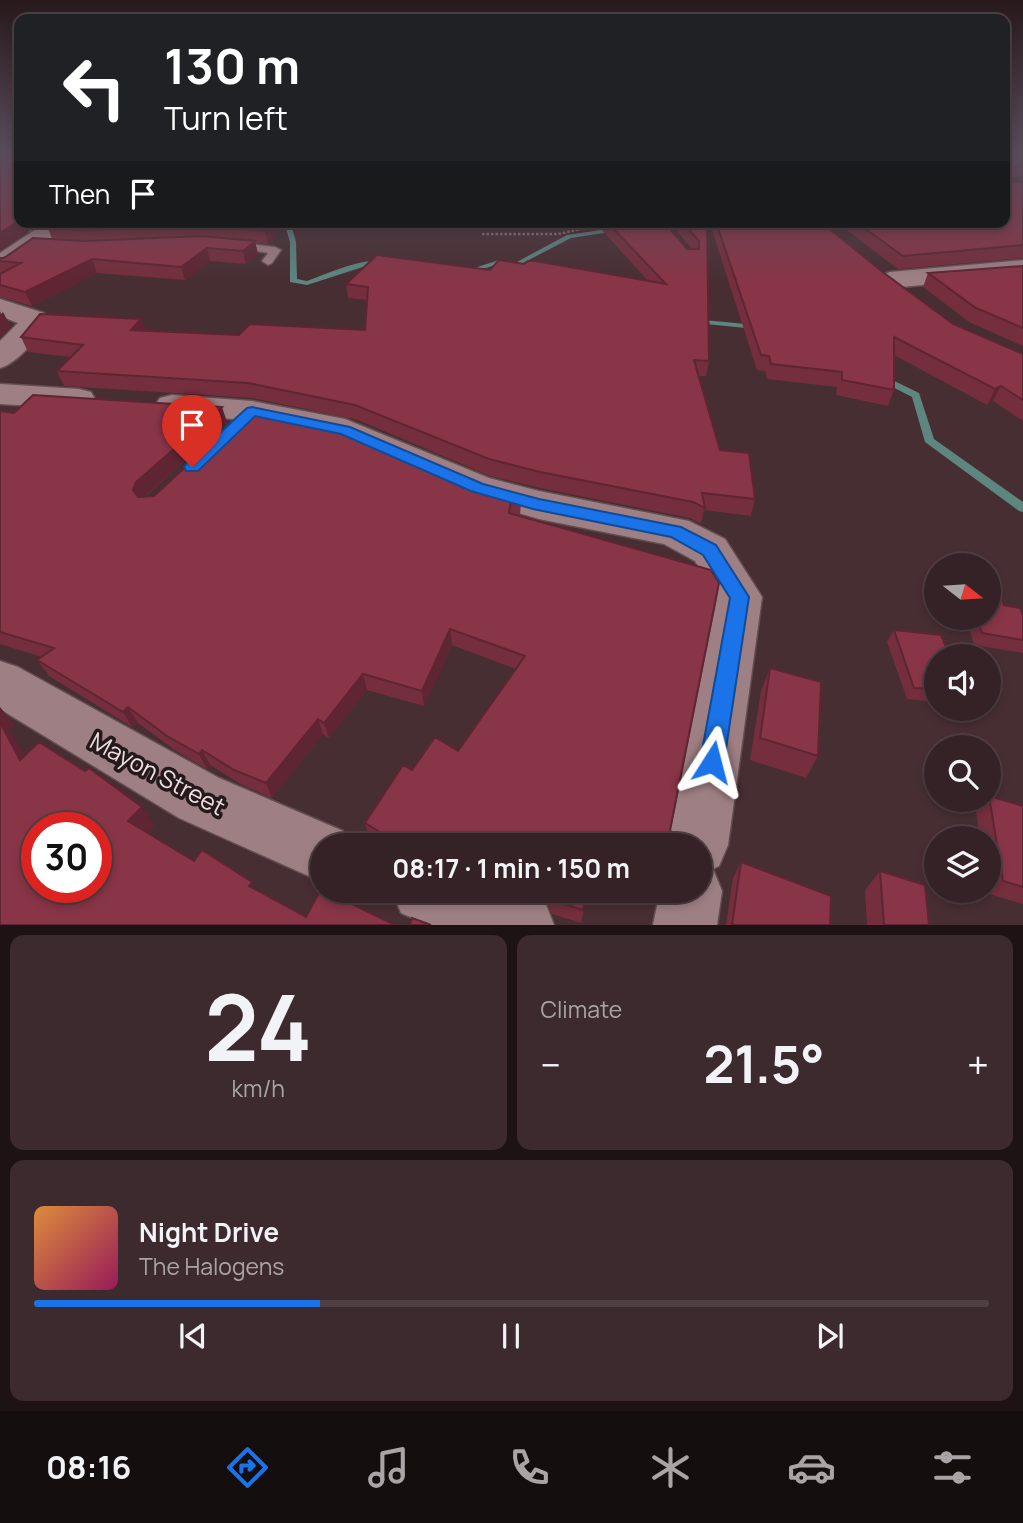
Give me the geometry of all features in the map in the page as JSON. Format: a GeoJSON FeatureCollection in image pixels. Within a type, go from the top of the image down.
{"type":"FeatureCollection","features":[{"type":"Feature","properties":{"kind":"street"},"geometry":{"type":"LineString","coordinates":[[0,264],[49,235]]}},
{"type":"Feature","properties":{"kind":"street"},"geometry":{"type":"LineString","coordinates":[[882,273],[1023,268]]}},
{"type":"Feature","properties":{"kind":"street"},"geometry":{"type":"LineString","coordinates":[[882,273],[919,301]]}},
{"type":"Feature","properties":{"kind":"street"},"geometry":{"type":"LineString","coordinates":[[0,307],[30,316],[34,320],[0,359]]}},
{"type":"Feature","properties":{"kind":"street"},"geometry":{"type":"LineString","coordinates":[[0,394],[131,403],[242,420],[345,430],[477,488],[539,505],[675,531],[710,550],[740,597],[700,833]]}},
{"type":"Feature","properties":{"kind":"street","name":"Mayon Street"},"geometry":{"type":"LineString","coordinates":[[0,683],[199,798],[310,847]]}},
{"type":"Feature","properties":{"kind":"street"},"geometry":{"type":"LineString","coordinates":[[458,903],[522,925]]}},
{"type":"Feature","properties":{"kind":"street"},"geometry":{"type":"LineString","coordinates":[[685,925],[689,903]]}},
{"type":"Feature","properties":{"kind":"lane"},"geometry":{"type":"LineString","coordinates":[[220,244],[275,250],[268,261]]}},
{"type":"Feature","properties":{"kind":"path"},"geometry":{"type":"LineString","coordinates":[[482,234],[558,234],[585,228]]}},
{"type":"Feature","properties":{"kind":"building"},"geometry":{"type":"Polygon","coordinates":[[[0,195],[14,195],[14,224],[0,233],[0,195]]]}},
{"type":"Feature","properties":{"kind":"building"},"geometry":{"type":"Polygon","coordinates":[[[1010,195],[1023,195],[1023,245],[903,256],[864,228],[1010,228],[1010,195]]]}},
{"type":"Feature","properties":{"kind":"building"},"geometry":{"type":"Polygon","coordinates":[[[48,228],[132,228],[85,230],[48,228]]]}},
{"type":"Feature","properties":{"kind":"building"},"geometry":{"type":"Polygon","coordinates":[[[234,228],[270,228],[265,231],[234,228]]]}},
{"type":"Feature","properties":{"kind":"building"},"geometry":{"type":"Polygon","coordinates":[[[613,228],[669,228],[687,249],[699,249],[699,241],[687,228],[707,228],[709,361],[694,360],[720,450],[749,453],[755,499],[702,493],[705,508],[693,502],[540,472],[489,459],[355,405],[248,383],[57,371],[83,345],[21,337],[40,314],[141,319],[131,330],[239,335],[250,324],[365,330],[368,287],[346,284],[377,255],[490,270],[499,260],[524,264],[535,261],[666,284],[613,228]]]}},
{"type":"Feature","properties":{"kind":"building"},"geometry":{"type":"Polygon","coordinates":[[[718,228],[828,228],[953,324],[1023,354],[1023,400],[1001,386],[995,389],[894,337],[894,390],[842,380],[842,372],[771,364],[769,356],[761,355],[718,228]]]}},
{"type":"Feature","properties":{"kind":"building"},"geometry":{"type":"Polygon","coordinates":[[[202,236],[255,241],[243,251],[207,248],[181,267],[92,259],[25,292],[0,285],[0,274],[21,263],[0,261],[0,258],[33,238],[85,241],[202,236]]]}},
{"type":"Feature","properties":{"kind":"building"},"geometry":{"type":"Polygon","coordinates":[[[1023,266],[1023,328],[976,308],[928,273],[1023,266]]]}},
{"type":"Feature","properties":{"kind":"building"},"geometry":{"type":"Polygon","coordinates":[[[33,395],[222,407],[136,482],[133,490],[138,497],[154,496],[248,409],[331,425],[461,484],[521,501],[511,500],[509,513],[711,570],[719,583],[670,830],[672,833],[382,833],[365,823],[403,765],[412,770],[435,737],[458,751],[525,656],[450,629],[422,691],[363,674],[324,723],[318,719],[266,783],[234,770],[202,750],[199,754],[167,736],[128,707],[123,712],[37,660],[54,648],[0,632],[0,411],[14,413],[33,395]]]}},
{"type":"Feature","properties":{"kind":"building"},"geometry":{"type":"Polygon","coordinates":[[[1001,597],[1004,605],[1020,608],[1023,615],[1023,640],[982,633],[981,630],[1001,630],[1001,597]]]}},
{"type":"Feature","properties":{"kind":"building"},"geometry":{"type":"Polygon","coordinates":[[[894,630],[941,635],[945,644],[924,644],[924,688],[914,688],[894,630]]]}},
{"type":"Feature","properties":{"kind":"building"},"geometry":{"type":"Polygon","coordinates":[[[770,668],[821,682],[818,756],[760,738],[770,668]]]}},
{"type":"Feature","properties":{"kind":"building"},"geometry":{"type":"Polygon","coordinates":[[[0,722],[20,760],[39,742],[85,771],[89,768],[142,807],[128,821],[194,861],[202,850],[252,882],[249,886],[306,917],[314,903],[350,903],[395,925],[0,925],[0,722]]]}},
{"type":"Feature","properties":{"kind":"building"},"geometry":{"type":"Polygon","coordinates":[[[1001,800],[1023,806],[1023,887],[1003,881],[1001,826],[994,826],[992,812],[1001,812],[1001,800]]]}},
{"type":"Feature","properties":{"kind":"building"},"geometry":{"type":"Polygon","coordinates":[[[741,862],[831,896],[830,925],[732,925],[741,862]]]}},
{"type":"Feature","properties":{"kind":"building"},"geometry":{"type":"Polygon","coordinates":[[[880,871],[924,885],[924,903],[927,903],[929,925],[884,925],[880,871]]]}},
{"type":"Feature","properties":{"kind":"building"},"geometry":{"type":"Polygon","coordinates":[[[560,903],[584,903],[583,910],[560,903]]]}},
{"type":"Feature","properties":{"kind":"building"},"geometry":{"type":"Polygon","coordinates":[[[412,918],[431,925],[410,925],[412,918]]]}},
{"type":"Feature","properties":{"kind":"waterway"},"geometry":{"type":"LineString","coordinates":[[289,228],[293,242],[293,280],[307,283],[368,263],[382,263]]}},
{"type":"Feature","properties":{"kind":"waterway"},"geometry":{"type":"LineString","coordinates":[[0,232],[50,229]]}},
{"type":"Feature","properties":{"kind":"waterway"},"geometry":{"type":"LineString","coordinates":[[519,263],[569,236],[615,230]]}},
{"type":"Feature","properties":{"kind":"waterway"},"geometry":{"type":"LineString","coordinates":[[466,272],[499,262],[508,263]]}},
{"type":"Feature","properties":{"kind":"waterway"},"geometry":{"type":"LineString","coordinates":[[696,321],[756,327]]}},
{"type":"Feature","properties":{"kind":"waterway"},"geometry":{"type":"LineString","coordinates":[[882,378],[916,395],[929,440],[1023,508]]}},
{"type":"Feature","properties":{"kind":"route"},"geometry":{"type":"LineString","coordinates":[[192,467],[252,411],[345,430],[477,488],[539,505],[675,531],[710,550],[740,597],[712,762]]}}]}
